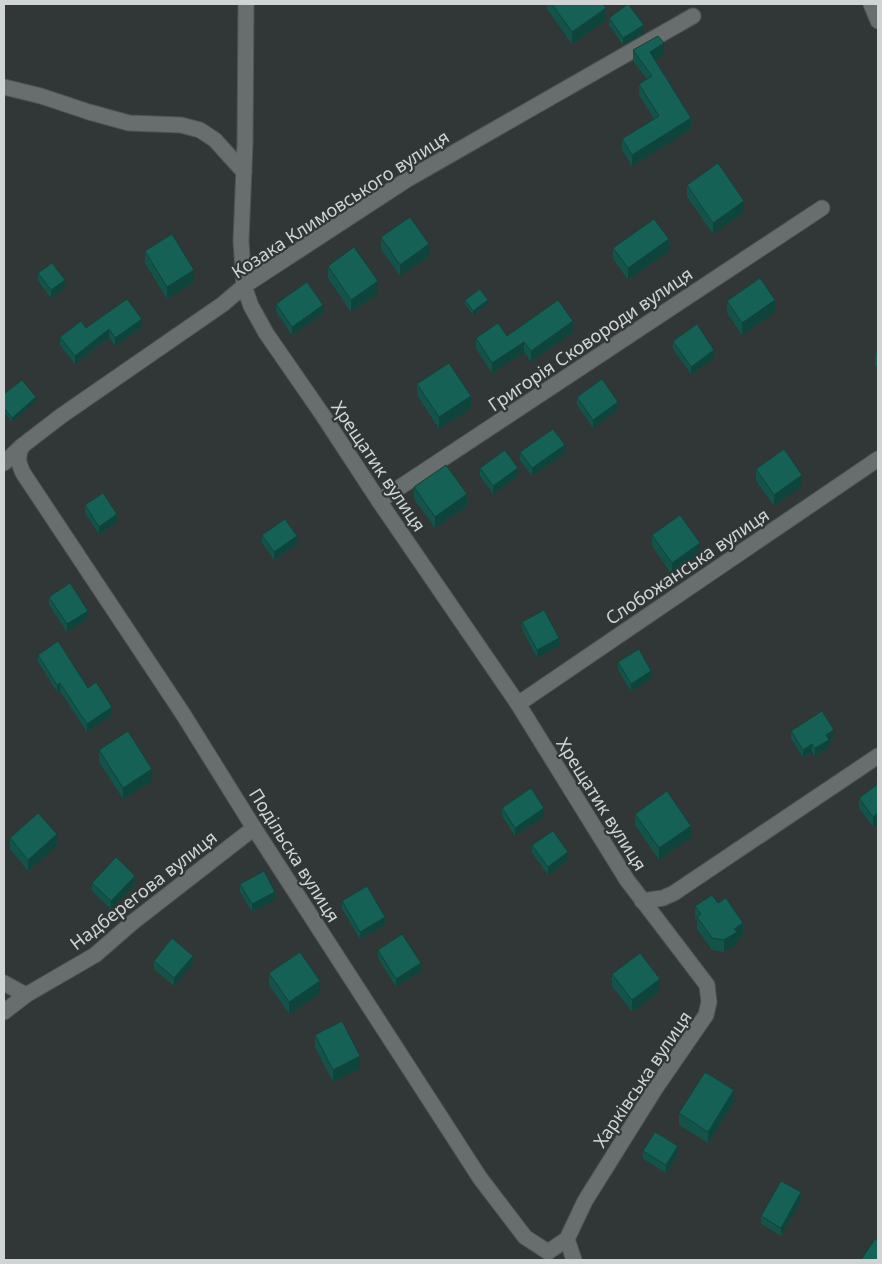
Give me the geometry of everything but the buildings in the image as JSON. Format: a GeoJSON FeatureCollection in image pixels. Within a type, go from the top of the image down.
{"type":"FeatureCollection","features":[{"type":"Feature","properties":{"kind":"street","name":"Хрещатик вулиця"},"geometry":{"type":"LineString","coordinates":[[246,4],[244,172],[241,242],[244,286],[250,306],[266,333],[379,501],[518,704],[627,880],[642,901]]}},
{"type":"Feature","properties":{"kind":"street"},"geometry":{"type":"LineString","coordinates":[[871,4],[878,21]]}},
{"type":"Feature","properties":{"kind":"street","name":"Козака Климовського вулиця"},"geometry":{"type":"LineString","coordinates":[[4,463],[22,446],[70,410],[223,304],[244,286],[408,179],[693,16]]}},
{"type":"Feature","properties":{"kind":"street"},"geometry":{"type":"LineString","coordinates":[[4,87],[41,96],[128,123],[181,125],[200,130],[215,140],[244,172]]}},
{"type":"Feature","properties":{"kind":"street","name":"Григорія Сковороди вулиця"},"geometry":{"type":"LineString","coordinates":[[379,501],[822,208]]}},
{"type":"Feature","properties":{"kind":"street","name":"Подільска вулиця"},"geometry":{"type":"LineString","coordinates":[[22,446],[18,455],[18,462],[23,473],[178,706],[254,828],[480,1178],[524,1237],[548,1252],[567,1239]]}},
{"type":"Feature","properties":{"kind":"street","name":"Слобожанська вулиця"},"geometry":{"type":"LineString","coordinates":[[518,704],[877,463]]}},
{"type":"Feature","properties":{"kind":"street"},"geometry":{"type":"LineString","coordinates":[[642,901],[663,898],[674,893],[878,756]]}},
{"type":"Feature","properties":{"kind":"street","name":"Надберегова вулиця"},"geometry":{"type":"LineString","coordinates":[[4,1012],[26,995],[95,955],[133,922],[254,828]]}},
{"type":"Feature","properties":{"kind":"street","name":"Харківська вулиця"},"geometry":{"type":"LineString","coordinates":[[567,1239],[585,1201],[655,1088],[706,1015],[709,1002],[707,985],[642,901]]}},
{"type":"Feature","properties":{"kind":"street"},"geometry":{"type":"LineString","coordinates":[[4,983],[26,995]]}},
{"type":"Feature","properties":{"kind":"street"},"geometry":{"type":"LineString","coordinates":[[567,1239],[574,1260]]}}]}
